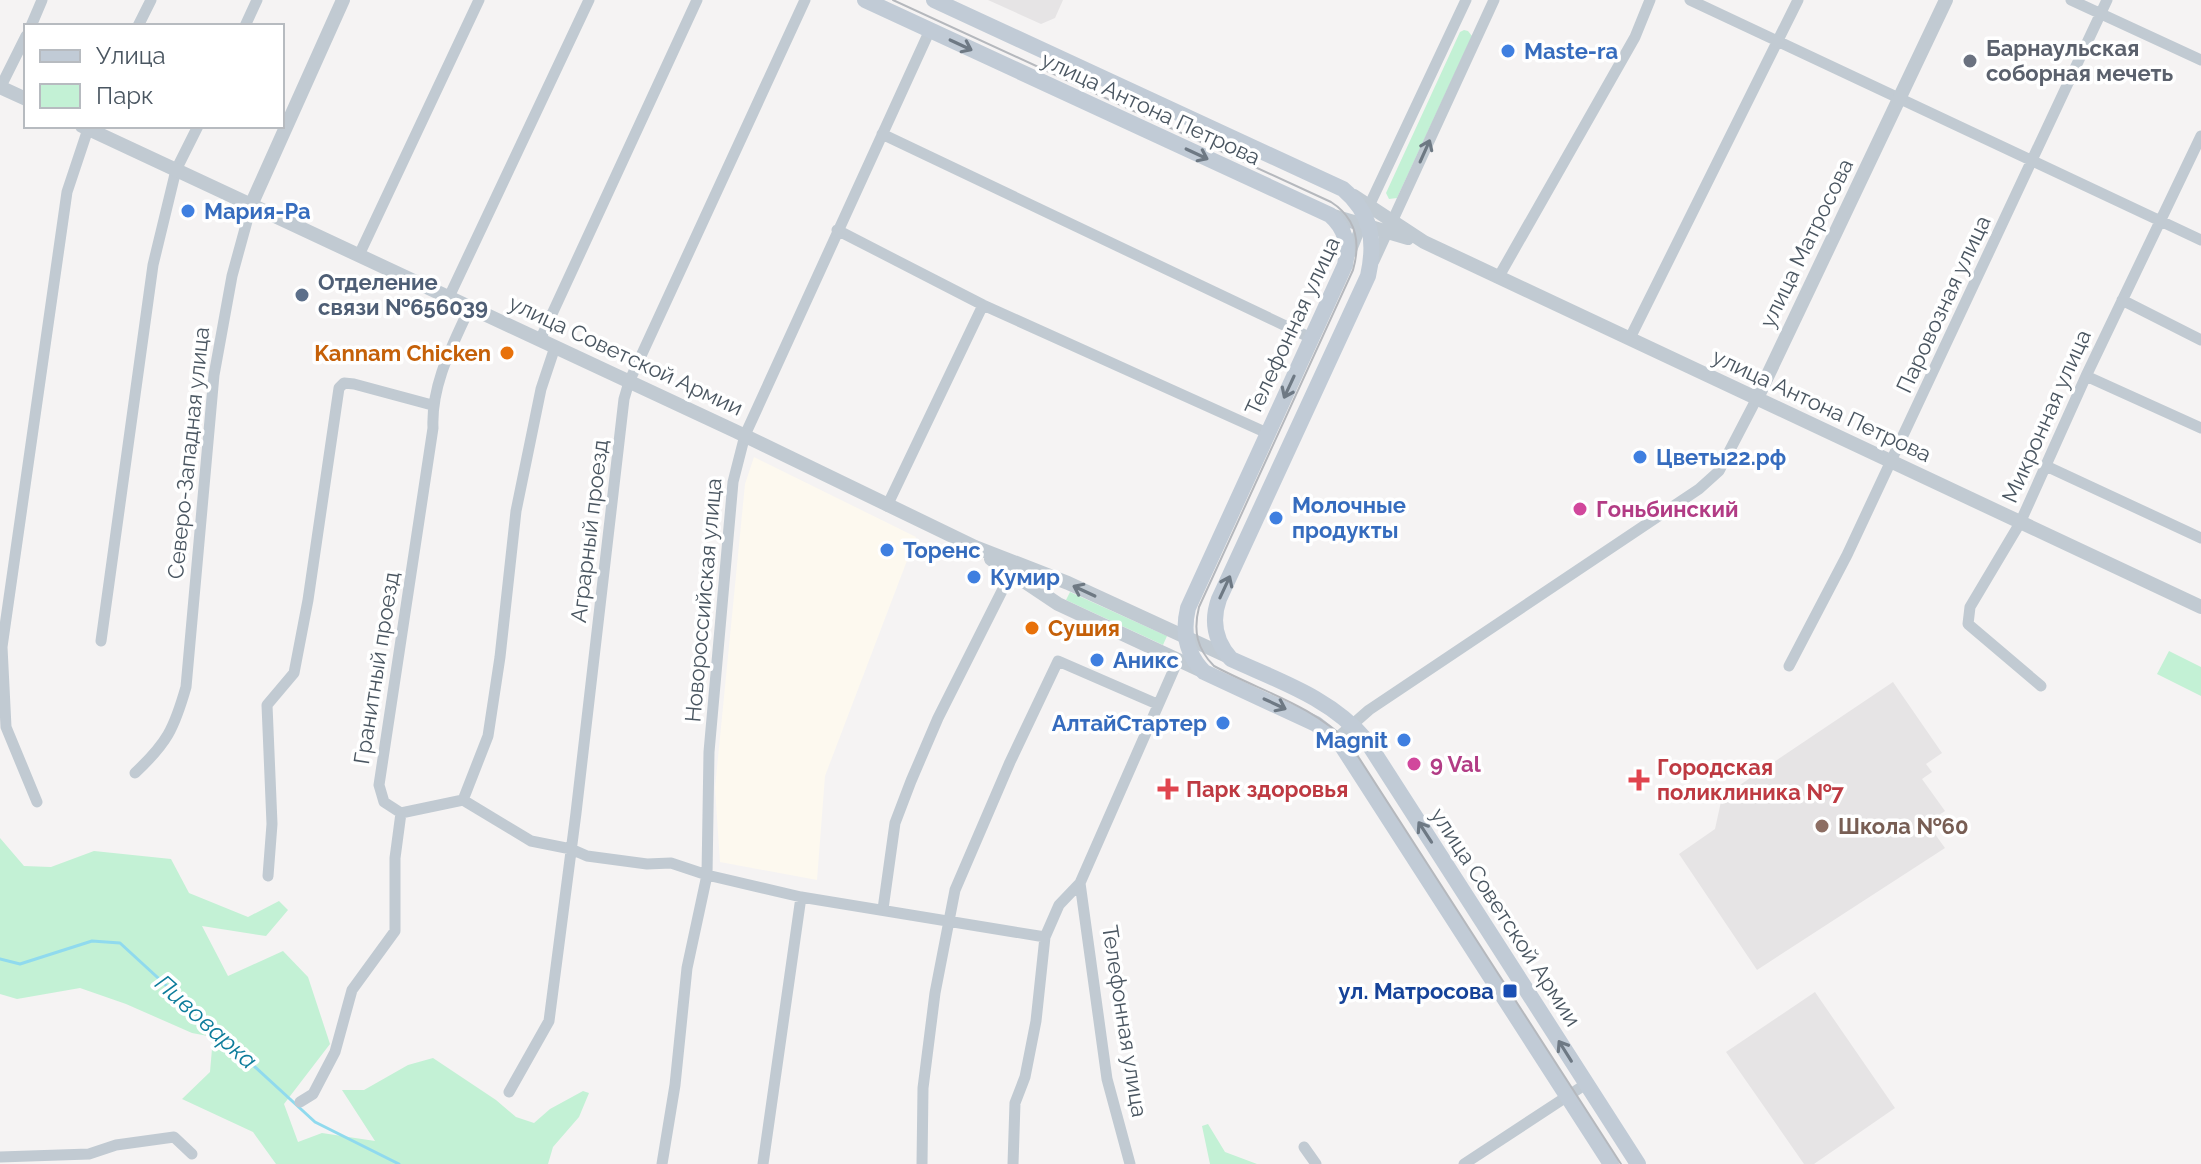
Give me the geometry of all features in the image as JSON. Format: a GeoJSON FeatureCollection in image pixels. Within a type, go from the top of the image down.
{"type":"FeatureCollection","features":[{"type":"Feature","properties":{"kind":"main road","name":"улица Антона Петрова"},"geometry":{"type":"LineString","coordinates":[[865,0],[1330,215]]}},
{"type":"Feature","properties":{"kind":"main road","name":"улица Антона Петрова"},"geometry":{"type":"LineString","coordinates":[[934,0],[1343,189],[1357,201],[1367,218]]}},
{"type":"Feature","properties":{"kind":"main road"},"geometry":{"type":"LineString","coordinates":[[1330,215],[1341,226],[1346,239],[1345,265]]}},
{"type":"Feature","properties":{"kind":"main road"},"geometry":{"type":"LineString","coordinates":[[1231,659],[1223,649],[1214,623],[1219,599],[1368,276],[1372,253],[1367,218]]}},
{"type":"Feature","properties":{"kind":"main road","name":"Телефонная улица"},"geometry":{"type":"LineString","coordinates":[[1188,649],[1188,608],[1345,265]]}},
{"type":"Feature","properties":{"kind":"main road","name":"улица Советской Армии"},"geometry":{"type":"LineString","coordinates":[[1188,649],[1204,672],[1316,724],[1336,739],[1611,1164]]}},
{"type":"Feature","properties":{"kind":"main road","name":"улица Советской Армии"},"geometry":{"type":"LineString","coordinates":[[1231,659],[1322,701],[1352,723],[1375,753],[1638,1164]]}},
{"type":"Feature","properties":{"kind":"street"},"geometry":{"type":"LineString","coordinates":[[32,24],[42,0]]}},
{"type":"Feature","properties":{"kind":"street"},"geometry":{"type":"LineString","coordinates":[[139,24],[151,0]]}},
{"type":"Feature","properties":{"kind":"street"},"geometry":{"type":"LineString","coordinates":[[246,24],[257,0]]}},
{"type":"Feature","properties":{"kind":"street","name":"Северо-Западная улица"},"geometry":{"type":"LineString","coordinates":[[135,773],[159,750],[175,724],[186,687],[214,375],[232,276],[252,203],[343,0]]}},
{"type":"Feature","properties":{"kind":"street"},"geometry":{"type":"LineString","coordinates":[[359,255],[479,0]]}},
{"type":"Feature","properties":{"kind":"street"},"geometry":{"type":"LineString","coordinates":[[449,297],[589,0]]}},
{"type":"Feature","properties":{"kind":"street"},"geometry":{"type":"LineString","coordinates":[[540,340],[697,0]]}},
{"type":"Feature","properties":{"kind":"street","name":"Аграрный проезд"},"geometry":{"type":"LineString","coordinates":[[509,1092],[549,1021],[624,399],[629,382],[805,0]]}},
{"type":"Feature","properties":{"kind":"street","name":"Телефонная улица"},"geometry":{"type":"LineString","coordinates":[[1345,265],[1466,0]]}},
{"type":"Feature","properties":{"kind":"street"},"geometry":{"type":"LineString","coordinates":[[1368,276],[1494,0]]}},
{"type":"Feature","properties":{"kind":"street"},"geometry":{"type":"LineString","coordinates":[[1498,278],[1635,37],[1650,0]]}},
{"type":"Feature","properties":{"kind":"street"},"geometry":{"type":"LineString","coordinates":[[1690,0],[2201,240]]}},
{"type":"Feature","properties":{"kind":"street"},"geometry":{"type":"LineString","coordinates":[[1630,338],[1798,0]]}},
{"type":"Feature","properties":{"kind":"street","name":"улица Матросова"},"geometry":{"type":"LineString","coordinates":[[1336,739],[1352,723],[1699,489],[1719,471],[1757,398],[1946,0]]}},
{"type":"Feature","properties":{"kind":"street"},"geometry":{"type":"LineString","coordinates":[[2071,0],[2201,60]]}},
{"type":"Feature","properties":{"kind":"street","name":"Паровозная улица"},"geometry":{"type":"LineString","coordinates":[[1789,666],[1847,555],[2107,0]]}},
{"type":"Feature","properties":{"kind":"street","name":"Новороссийская улица"},"geometry":{"type":"LineString","coordinates":[[662,1164],[675,1085],[687,968],[707,875],[710,737],[733,482],[745,435],[930,30]]}},
{"type":"Feature","properties":{"kind":"street"},"geometry":{"type":"LineString","coordinates":[[24,40],[0,88],[24,98]]}},
{"type":"Feature","properties":{"kind":"street"},"geometry":{"type":"LineString","coordinates":[[37,802],[6,727],[2,647],[67,192],[86,128]]}},
{"type":"Feature","properties":{"kind":"street","name":"улица Советской Армии"},"geometry":{"type":"LineString","coordinates":[[88,128],[745,435],[975,547],[1068,583],[1188,649]]}},
{"type":"Feature","properties":{"kind":"street"},"geometry":{"type":"LineString","coordinates":[[101,641],[153,265],[176,170],[197,128]]}},
{"type":"Feature","properties":{"kind":"street"},"geometry":{"type":"LineString","coordinates":[[882,134],[1311,338]]}},
{"type":"Feature","properties":{"kind":"street","name":"Микронная улица"},"geometry":{"type":"LineString","coordinates":[[2041,686],[1968,624],[1970,607],[2020,523],[2086,376],[2201,136]]}},
{"type":"Feature","properties":{"kind":"street","name":"улица Антона Петрова"},"geometry":{"type":"LineString","coordinates":[[1330,215],[1367,218],[1424,242],[2201,607]]}},
{"type":"Feature","properties":{"kind":"street","name":"улица Антона Петрова"},"geometry":{"type":"LineString","coordinates":[[1367,218],[1390,227]]}},
{"type":"Feature","properties":{"kind":"street"},"geometry":{"type":"LineString","coordinates":[[837,230],[983,305],[1267,433]]}},
{"type":"Feature","properties":{"kind":"street"},"geometry":{"type":"LineString","coordinates":[[2122,300],[2201,340]]}},
{"type":"Feature","properties":{"kind":"street"},"geometry":{"type":"LineString","coordinates":[[887,506],[983,305]]}},
{"type":"Feature","properties":{"kind":"street","name":"Гранитный проезд"},"geometry":{"type":"LineString","coordinates":[[401,813],[384,802],[379,785],[433,428],[432,405],[447,355],[470,307]]}},
{"type":"Feature","properties":{"kind":"street"},"geometry":{"type":"LineString","coordinates":[[463,800],[488,736],[516,511],[541,389],[555,347]]}},
{"type":"Feature","properties":{"kind":"street"},"geometry":{"type":"LineString","coordinates":[[2086,376],[2201,428]]}},
{"type":"Feature","properties":{"kind":"street"},"geometry":{"type":"LineString","coordinates":[[268,876],[272,824],[267,705],[294,673],[308,600],[339,388],[344,383],[354,384],[432,405]]}},
{"type":"Feature","properties":{"kind":"street"},"geometry":{"type":"LineString","coordinates":[[2046,466],[2201,538]]}},
{"type":"Feature","properties":{"kind":"street","name":"улица Советской Армии"},"geometry":{"type":"LineString","coordinates":[[975,547],[1058,604],[1188,649],[1231,659]]}},
{"type":"Feature","properties":{"kind":"street"},"geometry":{"type":"LineString","coordinates":[[883,909],[895,823],[911,781],[1011,573]]}},
{"type":"Feature","properties":{"kind":"street"},"geometry":{"type":"LineString","coordinates":[[1188,649],[1214,623]]}},
{"type":"Feature","properties":{"kind":"street","name":"Телефонная улица"},"geometry":{"type":"LineString","coordinates":[[1013,1164],[1015,1103],[1025,1077],[1036,1021],[1045,937],[1059,905],[1080,883],[1157,704],[1188,649]]}},
{"type":"Feature","properties":{"kind":"street"},"geometry":{"type":"LineString","coordinates":[[922,1164],[923,1088],[935,993],[955,890],[1058,661],[1157,704]]}},
{"type":"Feature","properties":{"kind":"street"},"geometry":{"type":"LineString","coordinates":[[300,1102],[313,1094],[335,1052],[352,990],[395,931],[395,858],[401,813],[463,800],[531,841],[571,849],[587,856],[647,864],[671,863],[707,875],[801,897],[1045,937]]}},
{"type":"Feature","properties":{"kind":"street","name":"Телефонная улица"},"geometry":{"type":"LineString","coordinates":[[1080,883],[1107,1079],[1130,1164]]}},
{"type":"Feature","properties":{"kind":"street"},"geometry":{"type":"LineString","coordinates":[[763,1164],[801,897]]}},
{"type":"Feature","properties":{"kind":"street"},"geometry":{"type":"LineString","coordinates":[[1470,943],[1489,932]]}},
{"type":"Feature","properties":{"kind":"street"},"geometry":{"type":"LineString","coordinates":[[1464,1164],[1586,1084]]}},
{"type":"Feature","properties":{"kind":"street"},"geometry":{"type":"LineString","coordinates":[[0,1157],[89,1154],[116,1145],[174,1137],[192,1154]]}},
{"type":"Feature","properties":{"kind":"street"},"geometry":{"type":"LineString","coordinates":[[1304,1147],[1316,1164]]}},
{"type":"Feature","properties":{"kind":"shaded area"},"geometry":{"type":"Polygon","coordinates":[[[988,0],[1063,0],[1055,18],[1041,24],[988,0]]]}},
{"type":"Feature","properties":{"kind":"shaded area"},"geometry":{"type":"Polygon","coordinates":[[[754,457],[916,537],[825,776],[817,880],[720,862],[715,788],[745,484],[754,457]]]}},
{"type":"Feature","properties":{"kind":"shaded area","name":"Школа №60"},"geometry":{"type":"Polygon","coordinates":[[[1893,682],[1942,753],[1926,764],[1932,772],[1922,779],[1945,811],[1927,823],[1945,848],[1757,970],[1679,854],[1715,829],[1722,797],[1893,682]]]}},
{"type":"Feature","properties":{"kind":"shaded area"},"geometry":{"type":"Polygon","coordinates":[[[1815,992],[1895,1108],[1814,1164],[1804,1164],[1726,1052],[1815,992]]]}},
{"type":"Feature","properties":{"kind":"green space"},"geometry":{"type":"Polygon","coordinates":[[[1464,30],[1472,36],[1397,198],[1389,199],[1386,193],[1460,32],[1464,30]]]}},
{"type":"Feature","properties":{"kind":"green space"},"geometry":{"type":"Polygon","coordinates":[[[1070,592],[1167,636],[1163,645],[1066,600],[1070,592]]]}},
{"type":"Feature","properties":{"kind":"green space"},"geometry":{"type":"Polygon","coordinates":[[[2169,651],[2201,667],[2201,696],[2157,674],[2169,651]]]}},
{"type":"Feature","properties":{"kind":"green space"},"geometry":{"type":"Polygon","coordinates":[[[0,838],[24,866],[51,867],[94,851],[171,859],[189,893],[248,917],[279,901],[288,910],[266,936],[202,926],[228,976],[283,951],[308,977],[330,1044],[284,1104],[298,1142],[322,1133],[375,1141],[342,1090],[364,1090],[408,1065],[433,1058],[516,1117],[534,1123],[550,1109],[583,1091],[589,1093],[579,1117],[553,1147],[548,1164],[276,1164],[253,1132],[182,1099],[210,1072],[213,1037],[192,1033],[80,988],[17,999],[0,994],[0,838]]]}},
{"type":"Feature","properties":{"kind":"green space"},"geometry":{"type":"Polygon","coordinates":[[[1208,1124],[1225,1152],[1257,1164],[1210,1164],[1202,1126],[1208,1124]]]}},
{"type":"Feature","properties":{"kind":"waterway","name":"Пивоварка"},"geometry":{"type":"LineString","coordinates":[[0,959],[20,964],[92,941],[120,943],[315,1122],[399,1164]]}},
{"type":"Feature","properties":{"kind":"tram line"},"geometry":{"type":"LineString","coordinates":[[893,0],[1331,202],[1346,215],[1356,240],[1353,270],[1199,607],[1196,624],[1198,639],[1214,666],[1303,709],[1350,744],[1621,1164]]}},
{"type":"Feature","properties":{"kind":"place","name":"Maste-ra"},"geometry":{"type":"Point","coordinates":[1508,51]}},
{"type":"Feature","properties":{"kind":"place","name":"Барнаульская соборная мечеть"},"geometry":{"type":"Point","coordinates":[1970,61]}},
{"type":"Feature","properties":{"kind":"place","name":"Мария-Ра"},"geometry":{"type":"Point","coordinates":[188,211]}},
{"type":"Feature","properties":{"kind":"place","name":"Отделение связи №656039"},"geometry":{"type":"Point","coordinates":[302,295]}},
{"type":"Feature","properties":{"kind":"place","name":"Kannam Chicken"},"geometry":{"type":"Point","coordinates":[507,353]}},
{"type":"Feature","properties":{"kind":"place","name":"Цветы22.рф"},"geometry":{"type":"Point","coordinates":[1640,457]}},
{"type":"Feature","properties":{"kind":"place","name":"Гоньбинский"},"geometry":{"type":"Point","coordinates":[1580,509]}},
{"type":"Feature","properties":{"kind":"place","name":"Молочные продукты"},"geometry":{"type":"Point","coordinates":[1276,518]}},
{"type":"Feature","properties":{"kind":"place","name":"Торенс"},"geometry":{"type":"Point","coordinates":[887,550]}},
{"type":"Feature","properties":{"kind":"place","name":"Кумир"},"geometry":{"type":"Point","coordinates":[974,577]}},
{"type":"Feature","properties":{"kind":"place","name":"Сушия"},"geometry":{"type":"Point","coordinates":[1032,628]}},
{"type":"Feature","properties":{"kind":"place","name":"Аникс"},"geometry":{"type":"Point","coordinates":[1097,660]}},
{"type":"Feature","properties":{"kind":"place","name":"АлтайСтартер"},"geometry":{"type":"Point","coordinates":[1223,723]}},
{"type":"Feature","properties":{"kind":"place","name":"Magnit"},"geometry":{"type":"Point","coordinates":[1404,740]}},
{"type":"Feature","properties":{"kind":"place","name":"9 Val"},"geometry":{"type":"Point","coordinates":[1414,764]}},
{"type":"Feature","properties":{"kind":"place","name":"Городская поликлиника №7"},"geometry":{"type":"Point","coordinates":[1639,780]}},
{"type":"Feature","properties":{"kind":"place","name":"Парк здоровья"},"geometry":{"type":"Point","coordinates":[1168,789]}},
{"type":"Feature","properties":{"kind":"place","name":"Школа №60"},"geometry":{"type":"Point","coordinates":[1822,826]}},
{"type":"Feature","properties":{"kind":"place","name":"ул. Матросова"},"geometry":{"type":"Point","coordinates":[1510,991]}}]}
